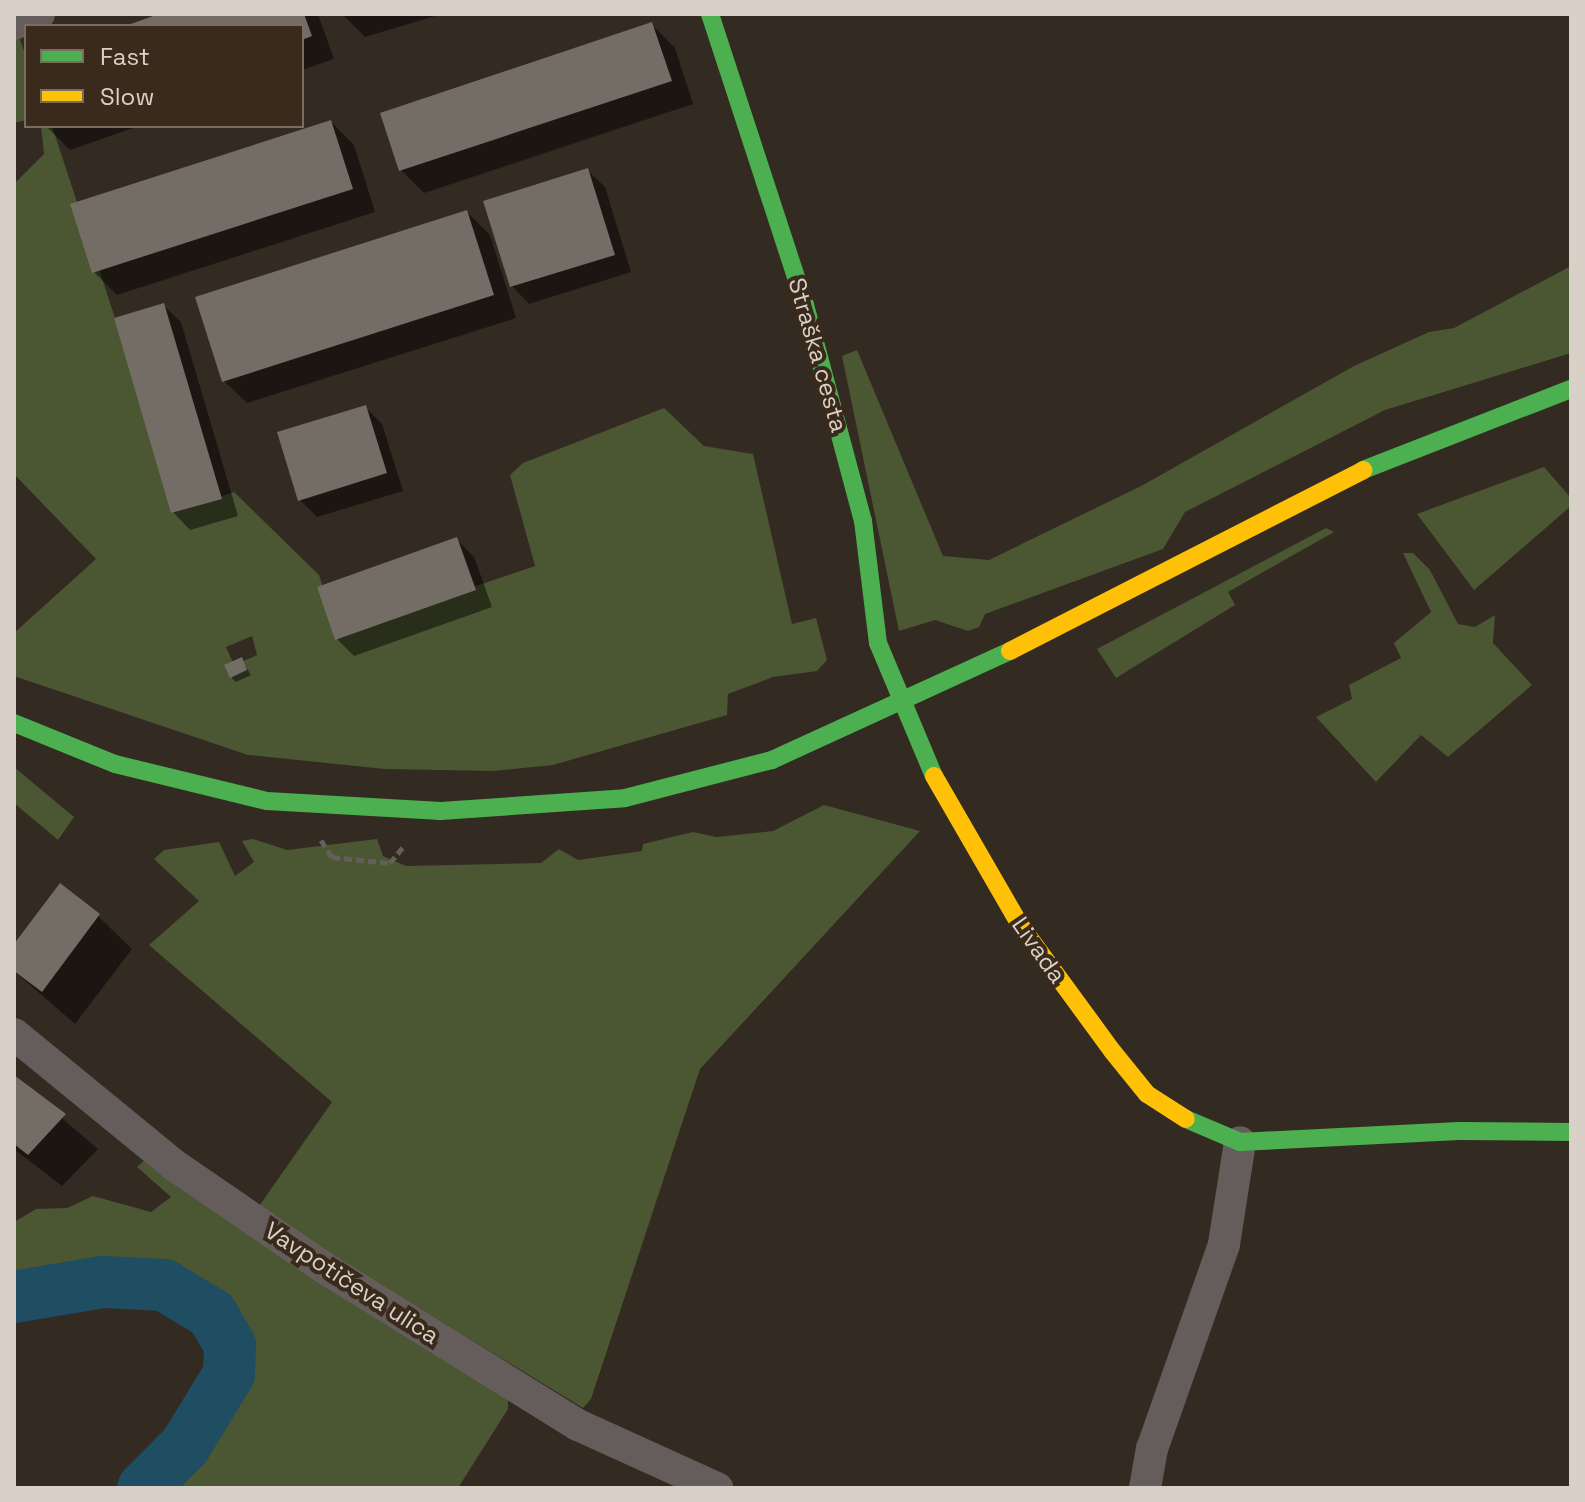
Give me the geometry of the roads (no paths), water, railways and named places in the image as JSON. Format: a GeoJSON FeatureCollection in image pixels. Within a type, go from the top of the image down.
{"type":"FeatureCollection","features":[{"type":"Feature","properties":{"kind":"street"},"geometry":{"type":"LineString","coordinates":[[14,24],[39,14]]}},
{"type":"Feature","properties":{"kind":"street","name":"Straška cesta"},"geometry":{"type":"LineString","coordinates":[[710,14],[804,301],[863,521],[878,643],[900,701]]}},
{"type":"Feature","properties":{"kind":"street"},"geometry":{"type":"LineString","coordinates":[[14,723],[115,764],[267,801],[441,811],[625,798],[772,760],[1078,618],[1365,469],[1571,389]]}},
{"type":"Feature","properties":{"kind":"street","name":"Livada"},"geometry":{"type":"LineString","coordinates":[[900,701],[918,748],[1020,925],[1147,1094],[1194,1124],[1240,1142],[1459,1131],[1571,1132]]}},
{"type":"Feature","properties":{"kind":"street","name":"Vavpotičeva ulica"},"geometry":{"type":"LineString","coordinates":[[14,1034],[174,1165],[323,1267],[578,1425],[717,1488]]}},
{"type":"Feature","properties":{"kind":"street"},"geometry":{"type":"LineString","coordinates":[[1145,1488],[1152,1449],[1224,1244],[1240,1142]]}},
{"type":"Feature","properties":{"kind":"waterway"},"geometry":{"type":"LineString","coordinates":[[14,1297],[103,1282],[164,1285],[212,1314],[230,1345],[229,1374],[185,1446],[143,1488]]}}]}
